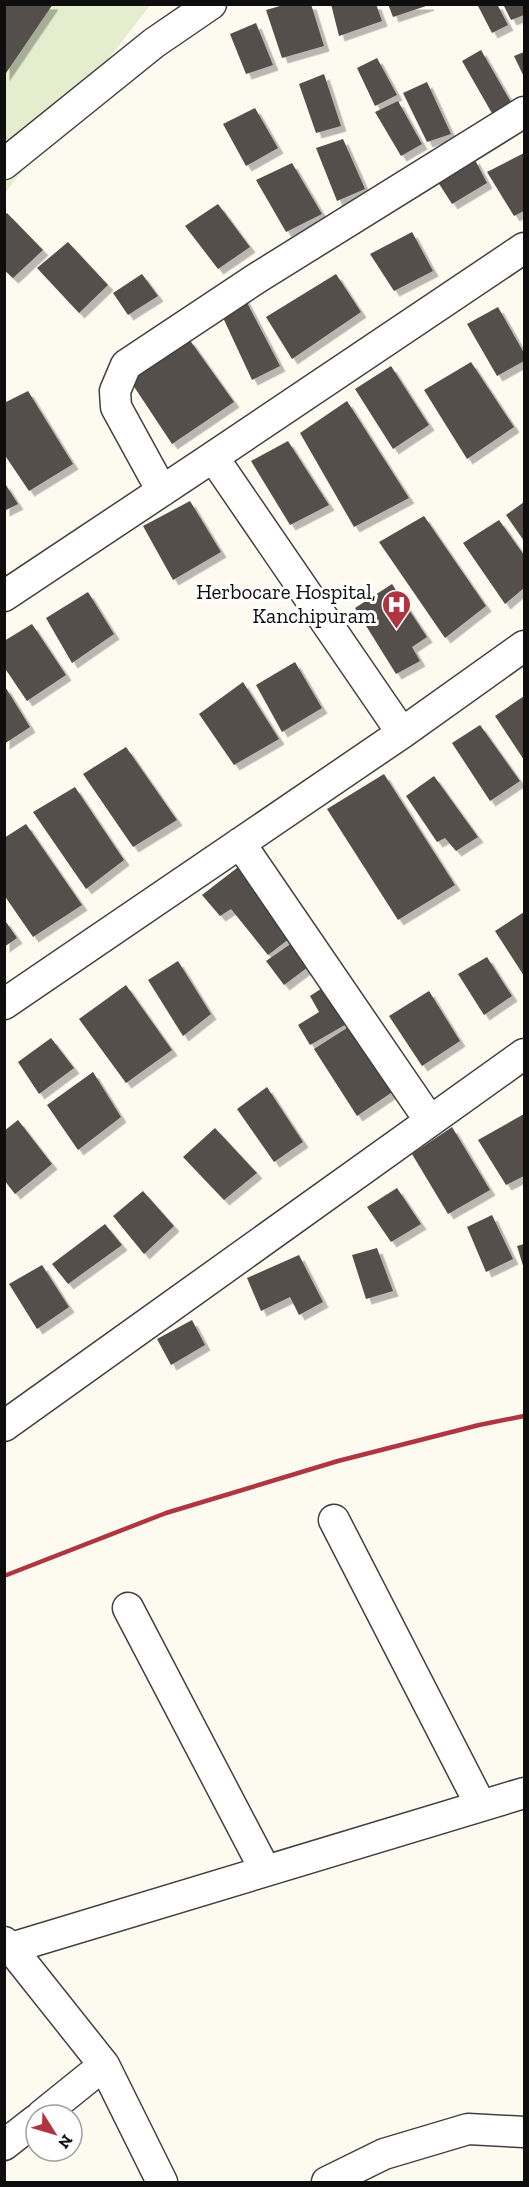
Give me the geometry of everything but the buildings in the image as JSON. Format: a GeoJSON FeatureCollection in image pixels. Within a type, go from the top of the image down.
{"type":"FeatureCollection","features":[{"type":"Feature","properties":{"kind":"street"},"geometry":{"type":"LineString","coordinates":[[4,164],[154,43],[211,4]]}},
{"type":"Feature","properties":{"kind":"street"},"geometry":{"type":"LineString","coordinates":[[162,491],[116,407],[115,391],[126,365],[257,278],[525,112]]}},
{"type":"Feature","properties":{"kind":"street"},"geometry":{"type":"LineString","coordinates":[[4,596],[525,248]]}},
{"type":"Feature","properties":{"kind":"street"},"geometry":{"type":"LineString","coordinates":[[213,457],[402,733]]}},
{"type":"Feature","properties":{"kind":"street"},"geometry":{"type":"LineString","coordinates":[[4,1004],[402,733],[525,646]]}},
{"type":"Feature","properties":{"kind":"street"},"geometry":{"type":"LineString","coordinates":[[240,843],[430,1122]]}},
{"type":"Feature","properties":{"kind":"street"},"geometry":{"type":"LineString","coordinates":[[4,1426],[525,1054]]}},
{"type":"Feature","properties":{"kind":"street"},"geometry":{"type":"LineString","coordinates":[[334,1520],[481,1806]]}},
{"type":"Feature","properties":{"kind":"street"},"geometry":{"type":"LineString","coordinates":[[128,1608],[265,1870]]}},
{"type":"Feature","properties":{"kind":"street"},"geometry":{"type":"LineString","coordinates":[[162,2182],[104,2065],[8,1945],[525,1793]]}},
{"type":"Feature","properties":{"kind":"street"},"geometry":{"type":"LineString","coordinates":[[57,2103],[104,2065]]}},
{"type":"Feature","properties":{"kind":"street"},"geometry":{"type":"LineString","coordinates":[[4,2145],[24,2129]]}},
{"type":"Feature","properties":{"kind":"street"},"geometry":{"type":"LineString","coordinates":[[327,2182],[384,2154],[468,2129],[525,2132]]}},
{"type":"Feature","properties":{"kind":"green space"},"geometry":{"type":"Polygon","coordinates":[[[5,5],[150,5],[5,193],[5,5]]]}},
{"type":"Feature","properties":{"kind":"railway"},"geometry":{"type":"LineString","coordinates":[[4,1576],[166,1513],[338,1461],[479,1425],[524,1416]]}},
{"type":"Feature","properties":{"kind":"place","name":"Herbocare Hospital, Kanchipuram"},"geometry":{"type":"Point","coordinates":[397,630]}}]}
